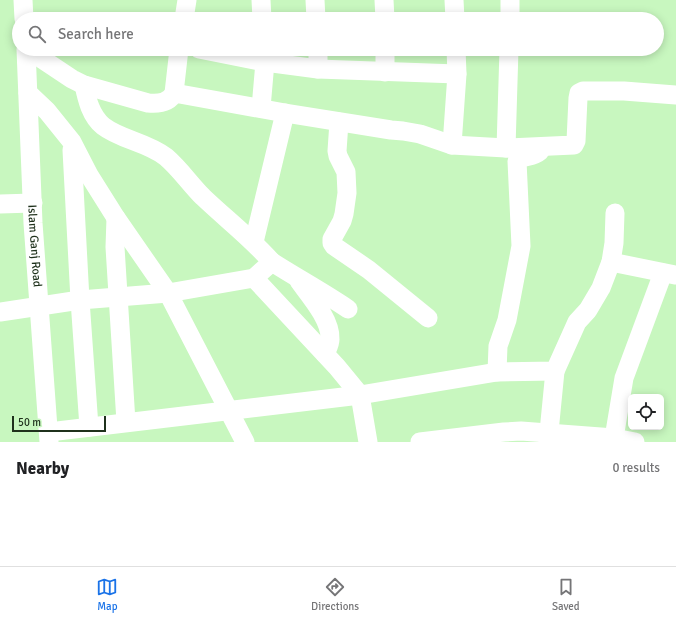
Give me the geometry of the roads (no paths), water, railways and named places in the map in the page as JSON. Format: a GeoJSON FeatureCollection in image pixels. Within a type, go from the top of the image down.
{"type":"FeatureCollection","features":[{"type":"Feature","properties":{"kind":"street"},"geometry":{"type":"LineString","coordinates":[[23,0],[24,12]]}},
{"type":"Feature","properties":{"kind":"street"},"geometry":{"type":"LineString","coordinates":[[185,12],[187,0]]}},
{"type":"Feature","properties":{"kind":"street"},"geometry":{"type":"LineString","coordinates":[[261,0],[262,12]]}},
{"type":"Feature","properties":{"kind":"street"},"geometry":{"type":"LineString","coordinates":[[316,0],[316,12]]}},
{"type":"Feature","properties":{"kind":"street"},"geometry":{"type":"LineString","coordinates":[[384,0],[385,12]]}},
{"type":"Feature","properties":{"kind":"street"},"geometry":{"type":"LineString","coordinates":[[454,0],[455,12]]}},
{"type":"Feature","properties":{"kind":"street"},"geometry":{"type":"LineString","coordinates":[[510,0],[510,12]]}},
{"type":"Feature","properties":{"kind":"street","name":"Islam Ganj Road"},"geometry":{"type":"LineString","coordinates":[[26,56],[32,203],[49,437]]}},
{"type":"Feature","properties":{"kind":"street"},"geometry":{"type":"LineString","coordinates":[[37,56],[84,85],[148,103],[158,104],[172,97],[174,92],[178,56]]}},
{"type":"Feature","properties":{"kind":"street"},"geometry":{"type":"LineString","coordinates":[[261,108],[265,56]]}},
{"type":"Feature","properties":{"kind":"street"},"geometry":{"type":"LineString","coordinates":[[269,56],[318,69],[457,74]]}},
{"type":"Feature","properties":{"kind":"street"},"geometry":{"type":"LineString","coordinates":[[318,56],[318,69]]}},
{"type":"Feature","properties":{"kind":"street"},"geometry":{"type":"LineString","coordinates":[[385,56],[385,72]]}},
{"type":"Feature","properties":{"kind":"street"},"geometry":{"type":"LineString","coordinates":[[452,145],[457,74],[456,56]]}},
{"type":"Feature","properties":{"kind":"street"},"geometry":{"type":"LineString","coordinates":[[506,148],[509,56]]}},
{"type":"Feature","properties":{"kind":"street"},"geometry":{"type":"LineString","coordinates":[[84,85],[93,113],[103,126],[115,133],[143,144],[165,156],[203,197],[254,242],[272,262],[325,293],[348,309]]}},
{"type":"Feature","properties":{"kind":"street"},"geometry":{"type":"LineString","coordinates":[[174,92],[285,113],[420,134],[452,145],[506,148],[576,145],[578,98],[579,93],[583,91],[624,91],[676,95]]}},
{"type":"Feature","properties":{"kind":"street"},"geometry":{"type":"LineString","coordinates":[[28,93],[57,122],[72,142],[89,174],[116,218],[168,293],[245,442]]}},
{"type":"Feature","properties":{"kind":"street"},"geometry":{"type":"LineString","coordinates":[[254,242],[285,113]]}},
{"type":"Feature","properties":{"kind":"street"},"geometry":{"type":"LineString","coordinates":[[339,122],[337,151],[346,172],[347,203],[342,221],[332,239],[332,243],[334,246],[369,270],[428,318]]}},
{"type":"Feature","properties":{"kind":"street"},"geometry":{"type":"LineString","coordinates":[[72,142],[80,300],[89,427]]}},
{"type":"Feature","properties":{"kind":"street"},"geometry":{"type":"LineString","coordinates":[[497,372],[498,346],[507,320],[521,246],[517,164],[518,159],[534,156],[538,153],[541,147]]}},
{"type":"Feature","properties":{"kind":"street"},"geometry":{"type":"LineString","coordinates":[[0,204],[32,203]]}},
{"type":"Feature","properties":{"kind":"street"},"geometry":{"type":"LineString","coordinates":[[548,437],[554,371],[576,322],[588,310],[601,288],[611,262],[614,243],[615,213]]}},
{"type":"Feature","properties":{"kind":"street"},"geometry":{"type":"LineString","coordinates":[[116,218],[115,247],[126,422]]}},
{"type":"Feature","properties":{"kind":"street"},"geometry":{"type":"LineString","coordinates":[[0,312],[80,300],[168,293],[254,278],[272,262]]}},
{"type":"Feature","properties":{"kind":"street"},"geometry":{"type":"LineString","coordinates":[[611,262],[670,274],[624,378],[614,438]]}},
{"type":"Feature","properties":{"kind":"street"},"geometry":{"type":"LineString","coordinates":[[254,278],[325,354],[360,395],[368,442]]}},
{"type":"Feature","properties":{"kind":"street"},"geometry":{"type":"LineString","coordinates":[[297,278],[321,312],[329,331],[330,344],[325,354]]}},
{"type":"Feature","properties":{"kind":"street"},"geometry":{"type":"LineString","coordinates":[[49,437],[89,427],[360,395],[497,372],[554,371]]}},
{"type":"Feature","properties":{"kind":"street"},"geometry":{"type":"LineString","coordinates":[[420,442],[521,431],[548,437],[614,438],[635,442]]}}]}
